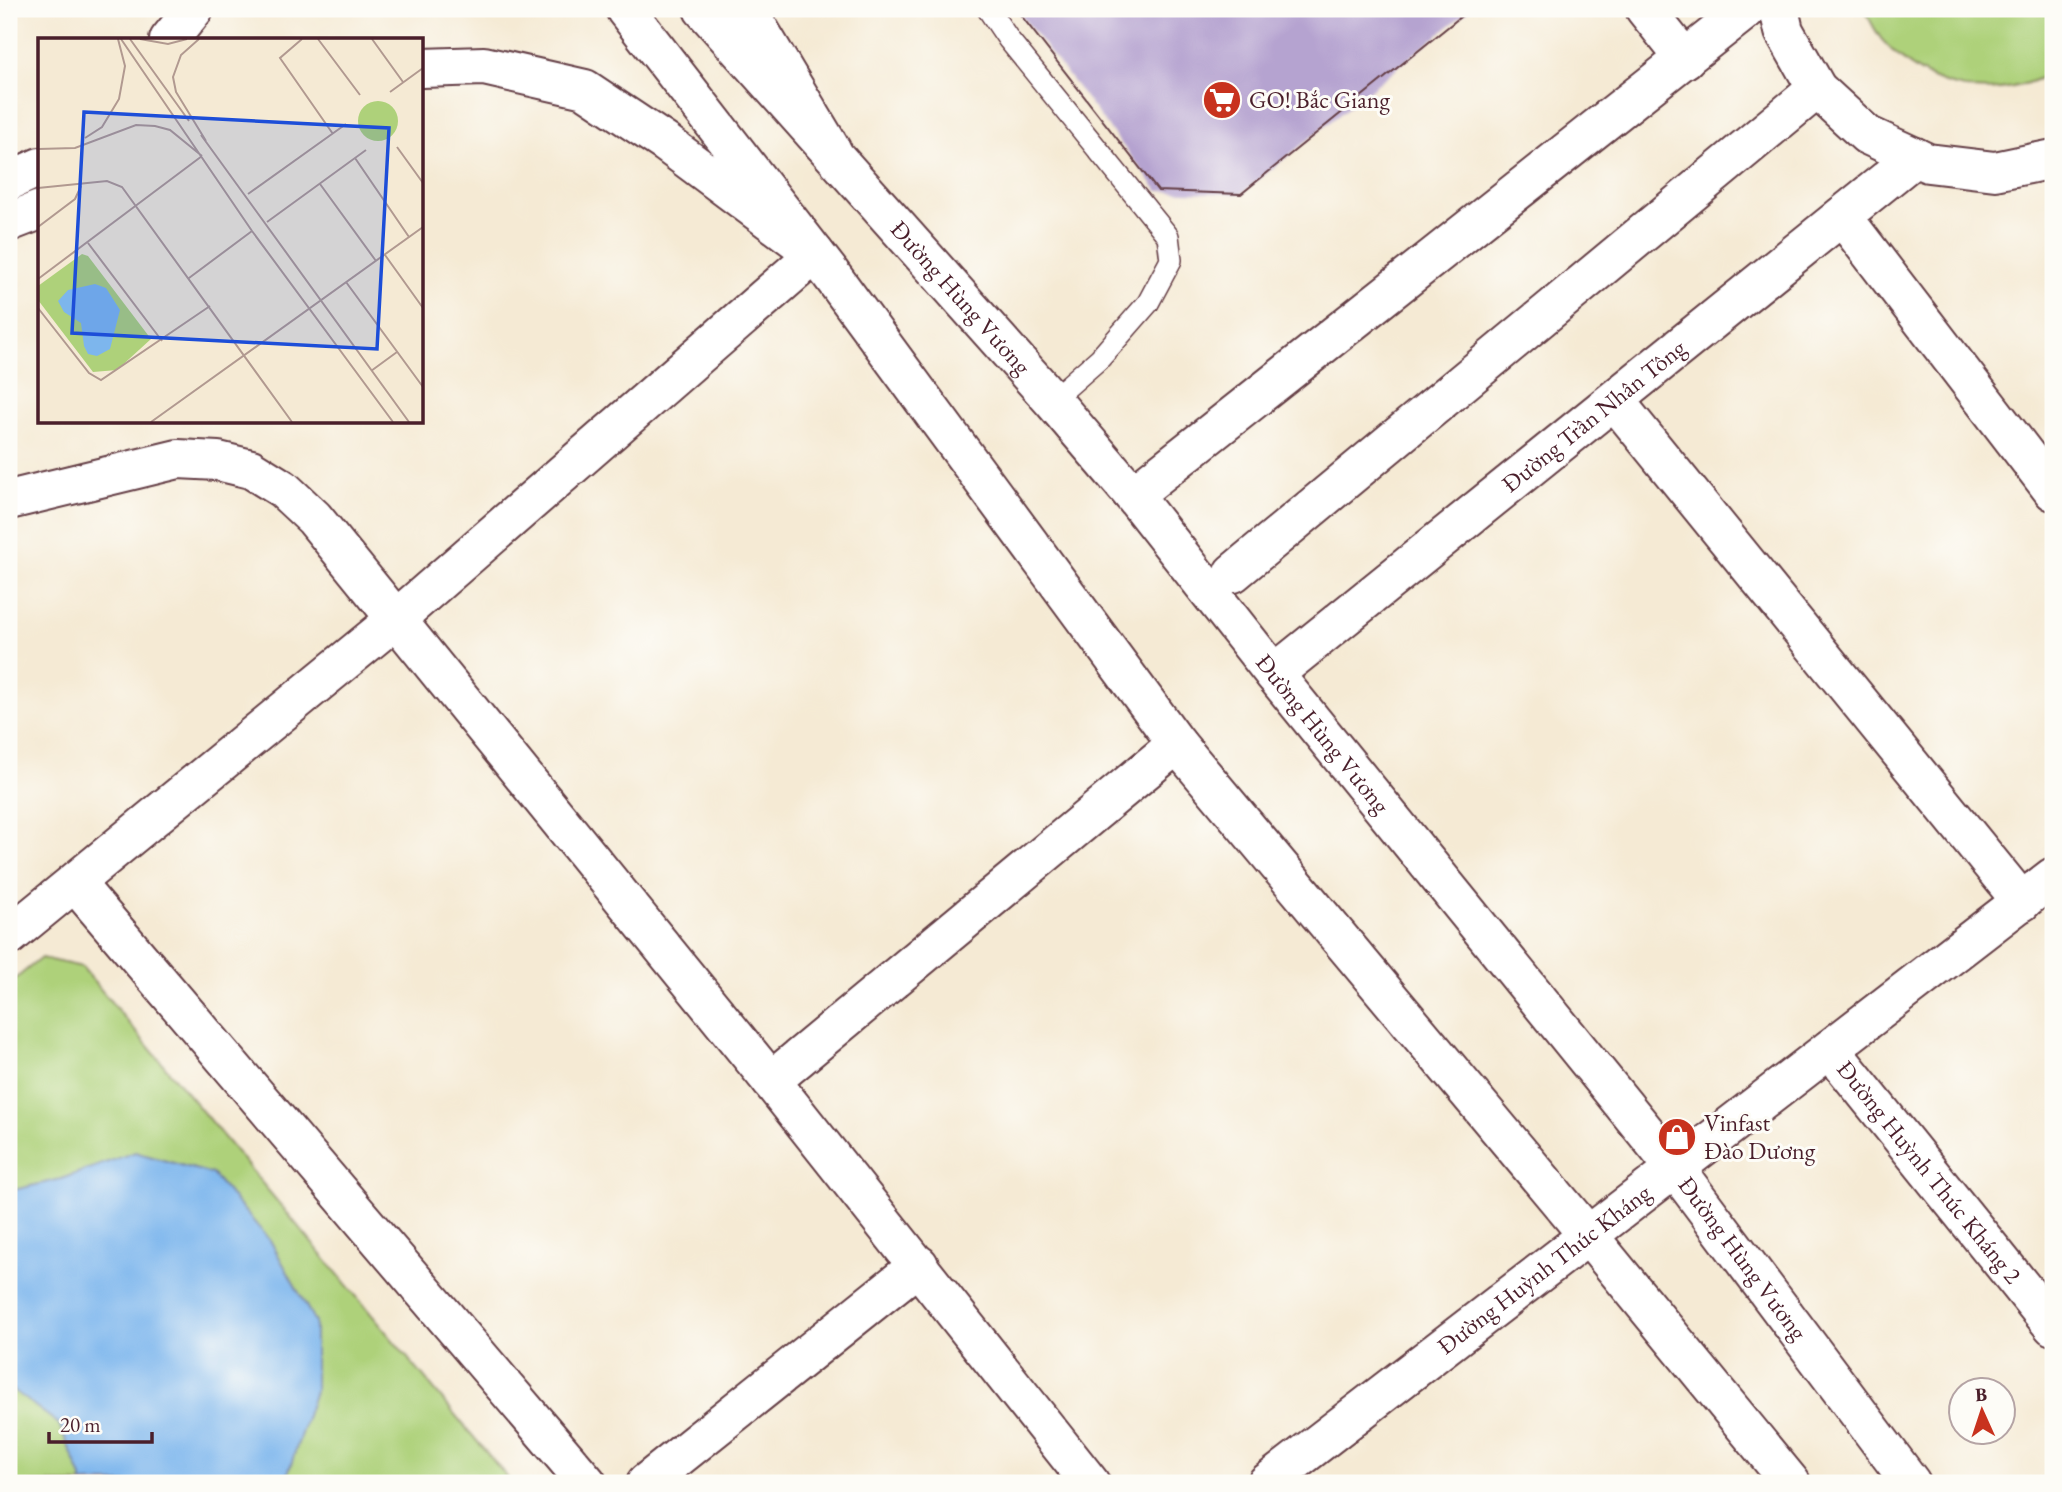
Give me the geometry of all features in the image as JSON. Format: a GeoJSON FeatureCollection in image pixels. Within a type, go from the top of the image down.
{"type":"FeatureCollection","features":[{"type":"Feature","properties":{"kind":"main road"},"geometry":{"type":"LineString","coordinates":[[171,38],[194,9]]}},
{"type":"Feature","properties":{"kind":"main road"},"geometry":{"type":"LineString","coordinates":[[625,9],[816,254],[1177,744],[1587,1234],[1791,1483]]}},
{"type":"Feature","properties":{"kind":"main road","name":"Đường Hùng Vương"},"geometry":{"type":"LineString","coordinates":[[702,9],[832,151],[1133,495],[1274,674],[1674,1167],[1911,1483]]}},
{"type":"Feature","properties":{"kind":"main road"},"geometry":{"type":"LineString","coordinates":[[747,9],[832,151]]}},
{"type":"Feature","properties":{"kind":"main road"},"geometry":{"type":"LineString","coordinates":[[1646,9],[1685,60]]}},
{"type":"Feature","properties":{"kind":"main road"},"geometry":{"type":"LineString","coordinates":[[1133,495],[1747,9]]}},
{"type":"Feature","properties":{"kind":"main road"},"geometry":{"type":"LineString","coordinates":[[1779,9],[1784,31],[1817,89],[1867,135],[1928,163],[1996,171],[2053,159]]}},
{"type":"Feature","properties":{"kind":"main road"},"geometry":{"type":"LineString","coordinates":[[424,68],[484,66],[585,89],[666,143],[816,254]]}},
{"type":"Feature","properties":{"kind":"main road"},"geometry":{"type":"LineString","coordinates":[[1233,573],[1817,89]]}},
{"type":"Feature","properties":{"kind":"main road","name":"Đường Trần Nhân Tông"},"geometry":{"type":"LineString","coordinates":[[1274,674],[1915,157]]}},
{"type":"Feature","properties":{"kind":"main road"},"geometry":{"type":"LineString","coordinates":[[9,181],[38,168]]}},
{"type":"Feature","properties":{"kind":"main road"},"geometry":{"type":"LineString","coordinates":[[9,222],[38,211]]}},
{"type":"Feature","properties":{"kind":"main road"},"geometry":{"type":"LineString","coordinates":[[1842,216],[2053,491]]}},
{"type":"Feature","properties":{"kind":"main road"},"geometry":{"type":"LineString","coordinates":[[9,936],[396,619],[816,254]]}},
{"type":"Feature","properties":{"kind":"main road"},"geometry":{"type":"LineString","coordinates":[[1615,401],[2022,902]]}},
{"type":"Feature","properties":{"kind":"main road"},"geometry":{"type":"LineString","coordinates":[[9,500],[178,458],[218,461],[251,469],[282,489],[314,518],[919,1265],[1090,1483]]}},
{"type":"Feature","properties":{"kind":"main road"},"geometry":{"type":"LineString","coordinates":[[771,1081],[1177,744]]}},
{"type":"Feature","properties":{"kind":"main road","name":"Đường Huỳnh Thúc Kháng"},"geometry":{"type":"LineString","coordinates":[[1267,1483],[2053,877]]}},
{"type":"Feature","properties":{"kind":"main road"},"geometry":{"type":"LineString","coordinates":[[75,883],[587,1483]]}},
{"type":"Feature","properties":{"kind":"main road","name":"Đường Huỳnh Thúc Kháng 2"},"geometry":{"type":"LineString","coordinates":[[1830,1049],[2053,1326]]}},
{"type":"Feature","properties":{"kind":"main road"},"geometry":{"type":"LineString","coordinates":[[646,1483],[919,1265]]}},
{"type":"Feature","properties":{"kind":"lane"},"geometry":{"type":"LineString","coordinates":[[988,9],[1009,40],[1168,236],[1171,260],[1148,303],[1100,358],[1052,400]]}},
{"type":"Feature","properties":{"kind":"green space"},"geometry":{"type":"Polygon","coordinates":[[[1864,9],[2053,9],[2053,72],[2008,88],[1985,90],[1941,82],[1901,58],[1880,37],[1864,9]]]}},
{"type":"Feature","properties":{"kind":"green space"},"geometry":{"type":"Polygon","coordinates":[[[41,958],[82,967],[512,1483],[9,1483],[9,984],[41,958]]]}},
{"type":"Feature","properties":{"kind":"water"},"geometry":{"type":"Polygon","coordinates":[[[135,1152],[212,1174],[270,1240],[315,1322],[315,1391],[285,1483],[82,1483],[59,1424],[9,1387],[9,1191],[61,1179],[135,1152]]]}},
{"type":"Feature","properties":{"kind":"building","name":"GO! Bắc Giang"},"geometry":{"type":"Polygon","coordinates":[[[1016,9],[1470,9],[1241,194],[1158,191],[1016,9]]]}},
{"type":"Feature","properties":{"kind":"place","name":"GO! Bắc Giang"},"geometry":{"type":"Point","coordinates":[1222,100]}},
{"type":"Feature","properties":{"kind":"place","name":"Vinfast Đào Dương"},"geometry":{"type":"Point","coordinates":[1677,1137]}}]}
